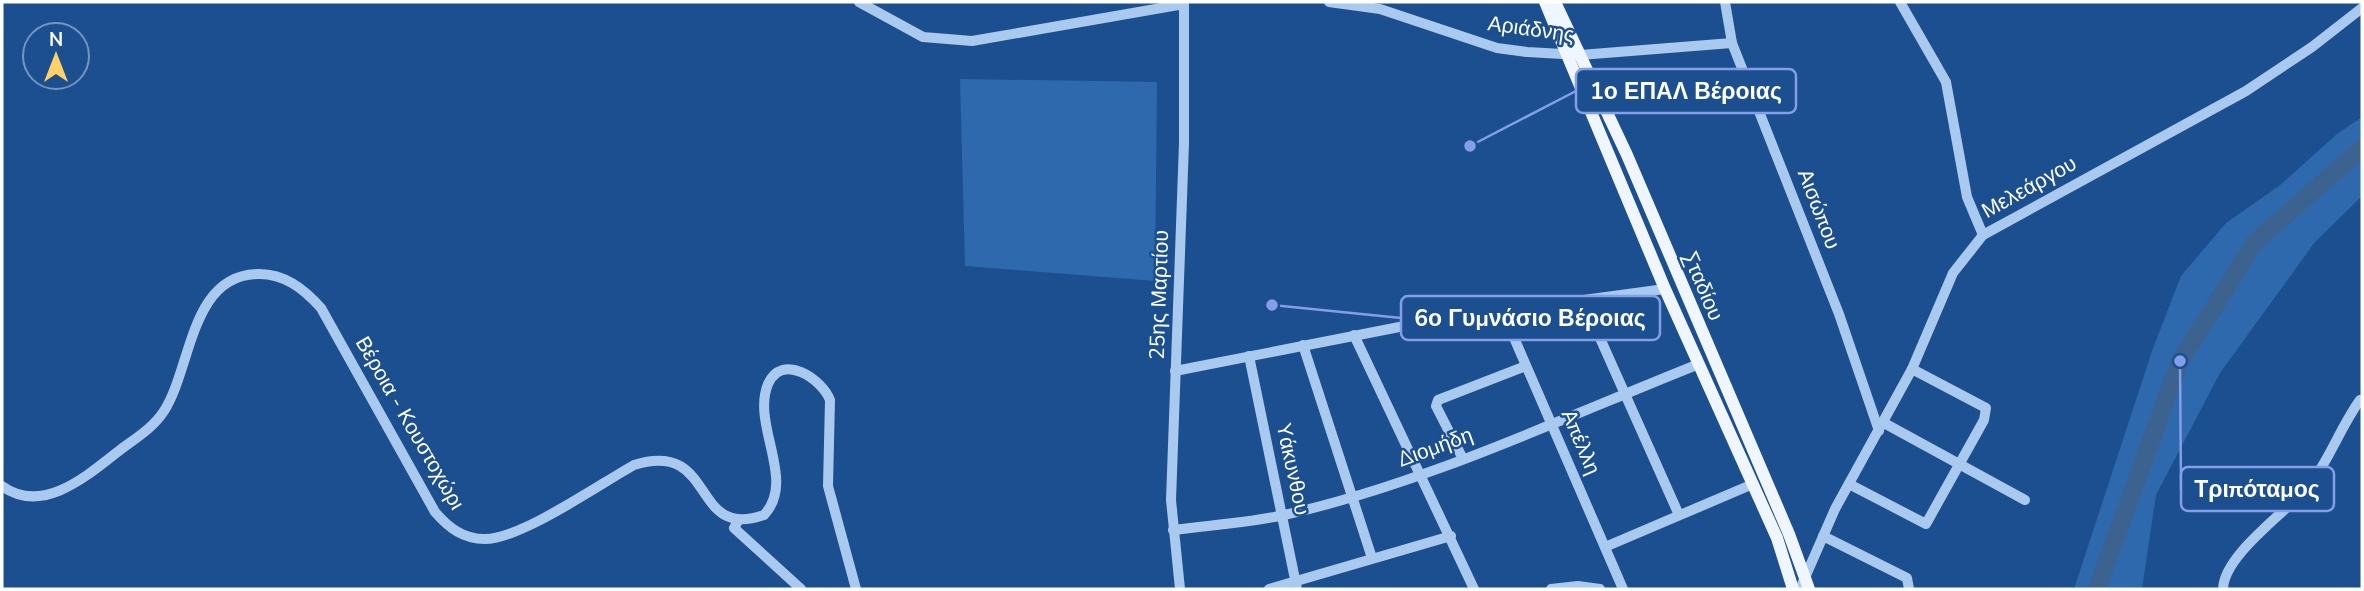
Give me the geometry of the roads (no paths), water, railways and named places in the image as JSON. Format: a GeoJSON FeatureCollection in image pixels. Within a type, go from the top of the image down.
{"type":"FeatureCollection","features":[{"type":"Feature","properties":{"kind":"main road","name":"Σταδίου"},"geometry":{"type":"LineString","coordinates":[[1545,2],[1665,289],[1783,552],[1793,589]]}},
{"type":"Feature","properties":{"kind":"main road","name":"Σταδίου"},"geometry":{"type":"LineString","coordinates":[[1555,2],[1626,155],[1805,586]]}},
{"type":"Feature","properties":{"kind":"street"},"geometry":{"type":"LineString","coordinates":[[859,2],[923,37],[972,41],[1184,3]]}},
{"type":"Feature","properties":{"kind":"street","name":"Αριάδνης"},"geometry":{"type":"LineString","coordinates":[[1329,2],[1406,16],[1497,48],[1580,55],[1732,43]]}},
{"type":"Feature","properties":{"kind":"street","name":"Αισώπου"},"geometry":{"type":"LineString","coordinates":[[1725,2],[1732,43],[1835,302],[1881,427]]}},
{"type":"Feature","properties":{"kind":"street"},"geometry":{"type":"LineString","coordinates":[[1900,2],[1947,82],[1967,197],[1983,234]]}},
{"type":"Feature","properties":{"kind":"street","name":"25ης Μαρτίου"},"geometry":{"type":"LineString","coordinates":[[1180,589],[1171,500],[1184,143],[1184,3]]}},
{"type":"Feature","properties":{"kind":"street","name":"Μελεάργου"},"geometry":{"type":"LineString","coordinates":[[1805,586],[1823,536],[1912,369],[1953,273],[1983,234],[2246,91],[2312,47],[2362,8]]}},
{"type":"Feature","properties":{"kind":"street","name":"Βέροια - Κουστοχώρι"},"geometry":{"type":"LineString","coordinates":[[2,486],[23,495],[55,492],[93,471],[149,429],[164,411],[176,388],[200,317],[211,297],[244,275],[265,274],[292,282],[321,308],[435,512],[447,525],[462,535],[482,539],[500,536],[532,523],[634,465],[650,460],[679,463],[719,512],[738,521]]}},
{"type":"Feature","properties":{"kind":"street"},"geometry":{"type":"LineString","coordinates":[[1175,371],[1354,335],[1502,310],[1665,289]]}},
{"type":"Feature","properties":{"kind":"street"},"geometry":{"type":"LineString","coordinates":[[1583,300],[1679,514]]}},
{"type":"Feature","properties":{"kind":"street","name":"Απέλλη"},"geometry":{"type":"LineString","coordinates":[[1502,310],[1623,589]]}},
{"type":"Feature","properties":{"kind":"street"},"geometry":{"type":"LineString","coordinates":[[1354,335],[1474,589]]}},
{"type":"Feature","properties":{"kind":"street"},"geometry":{"type":"LineString","coordinates":[[1303,345],[1372,558]]}},
{"type":"Feature","properties":{"kind":"street","name":"Υάκυνθου"},"geometry":{"type":"LineString","coordinates":[[1249,356],[1296,585]]}},
{"type":"Feature","properties":{"kind":"street","name":"Διομήδη"},"geometry":{"type":"LineString","coordinates":[[1173,530],[1283,515],[1352,495],[1553,424],[1699,365]]}},
{"type":"Feature","properties":{"kind":"street"},"geometry":{"type":"LineString","coordinates":[[1462,457],[1436,406],[1438,400],[1526,366]]}},
{"type":"Feature","properties":{"kind":"street"},"geometry":{"type":"LineString","coordinates":[[1849,484],[1926,524],[1984,420],[1986,408],[1912,369]]}},
{"type":"Feature","properties":{"kind":"street"},"geometry":{"type":"LineString","coordinates":[[801,589],[734,528],[738,521],[764,515],[773,502],[775,476],[763,405],[770,381],[788,371],[810,375],[825,388],[830,401],[828,486],[856,589]]}},
{"type":"Feature","properties":{"kind":"street"},"geometry":{"type":"LineString","coordinates":[[2223,589],[2224,582],[2242,553],[2266,525],[2305,491],[2360,400]]}},
{"type":"Feature","properties":{"kind":"street"},"geometry":{"type":"LineString","coordinates":[[1881,427],[2025,500]]}},
{"type":"Feature","properties":{"kind":"street"},"geometry":{"type":"LineString","coordinates":[[1605,547],[1753,484]]}},
{"type":"Feature","properties":{"kind":"street"},"geometry":{"type":"LineString","coordinates":[[1269,589],[1296,585],[1372,558],[1451,536]]}},
{"type":"Feature","properties":{"kind":"street"},"geometry":{"type":"LineString","coordinates":[[1823,536],[1907,578],[1909,589]]}},
{"type":"Feature","properties":{"kind":"street"},"geometry":{"type":"LineString","coordinates":[[1551,589],[1578,586],[1600,589]]}},
{"type":"Feature","properties":{"kind":"waterway"},"geometry":{"type":"LineString","coordinates":[[2097,589],[2180,361],[2255,242],[2362,148]]}},
{"type":"Feature","properties":{"kind":"place","name":"1ο ΕΠΑΛ Βέροιας"},"geometry":{"type":"Point","coordinates":[1470,146]}},
{"type":"Feature","properties":{"kind":"place","name":"6ο Γυμνάσιο Βέροιας"},"geometry":{"type":"Point","coordinates":[1272,305]}},
{"type":"Feature","properties":{"kind":"place","name":"Τριπόταμος"},"geometry":{"type":"Point","coordinates":[2180,361]}}]}
